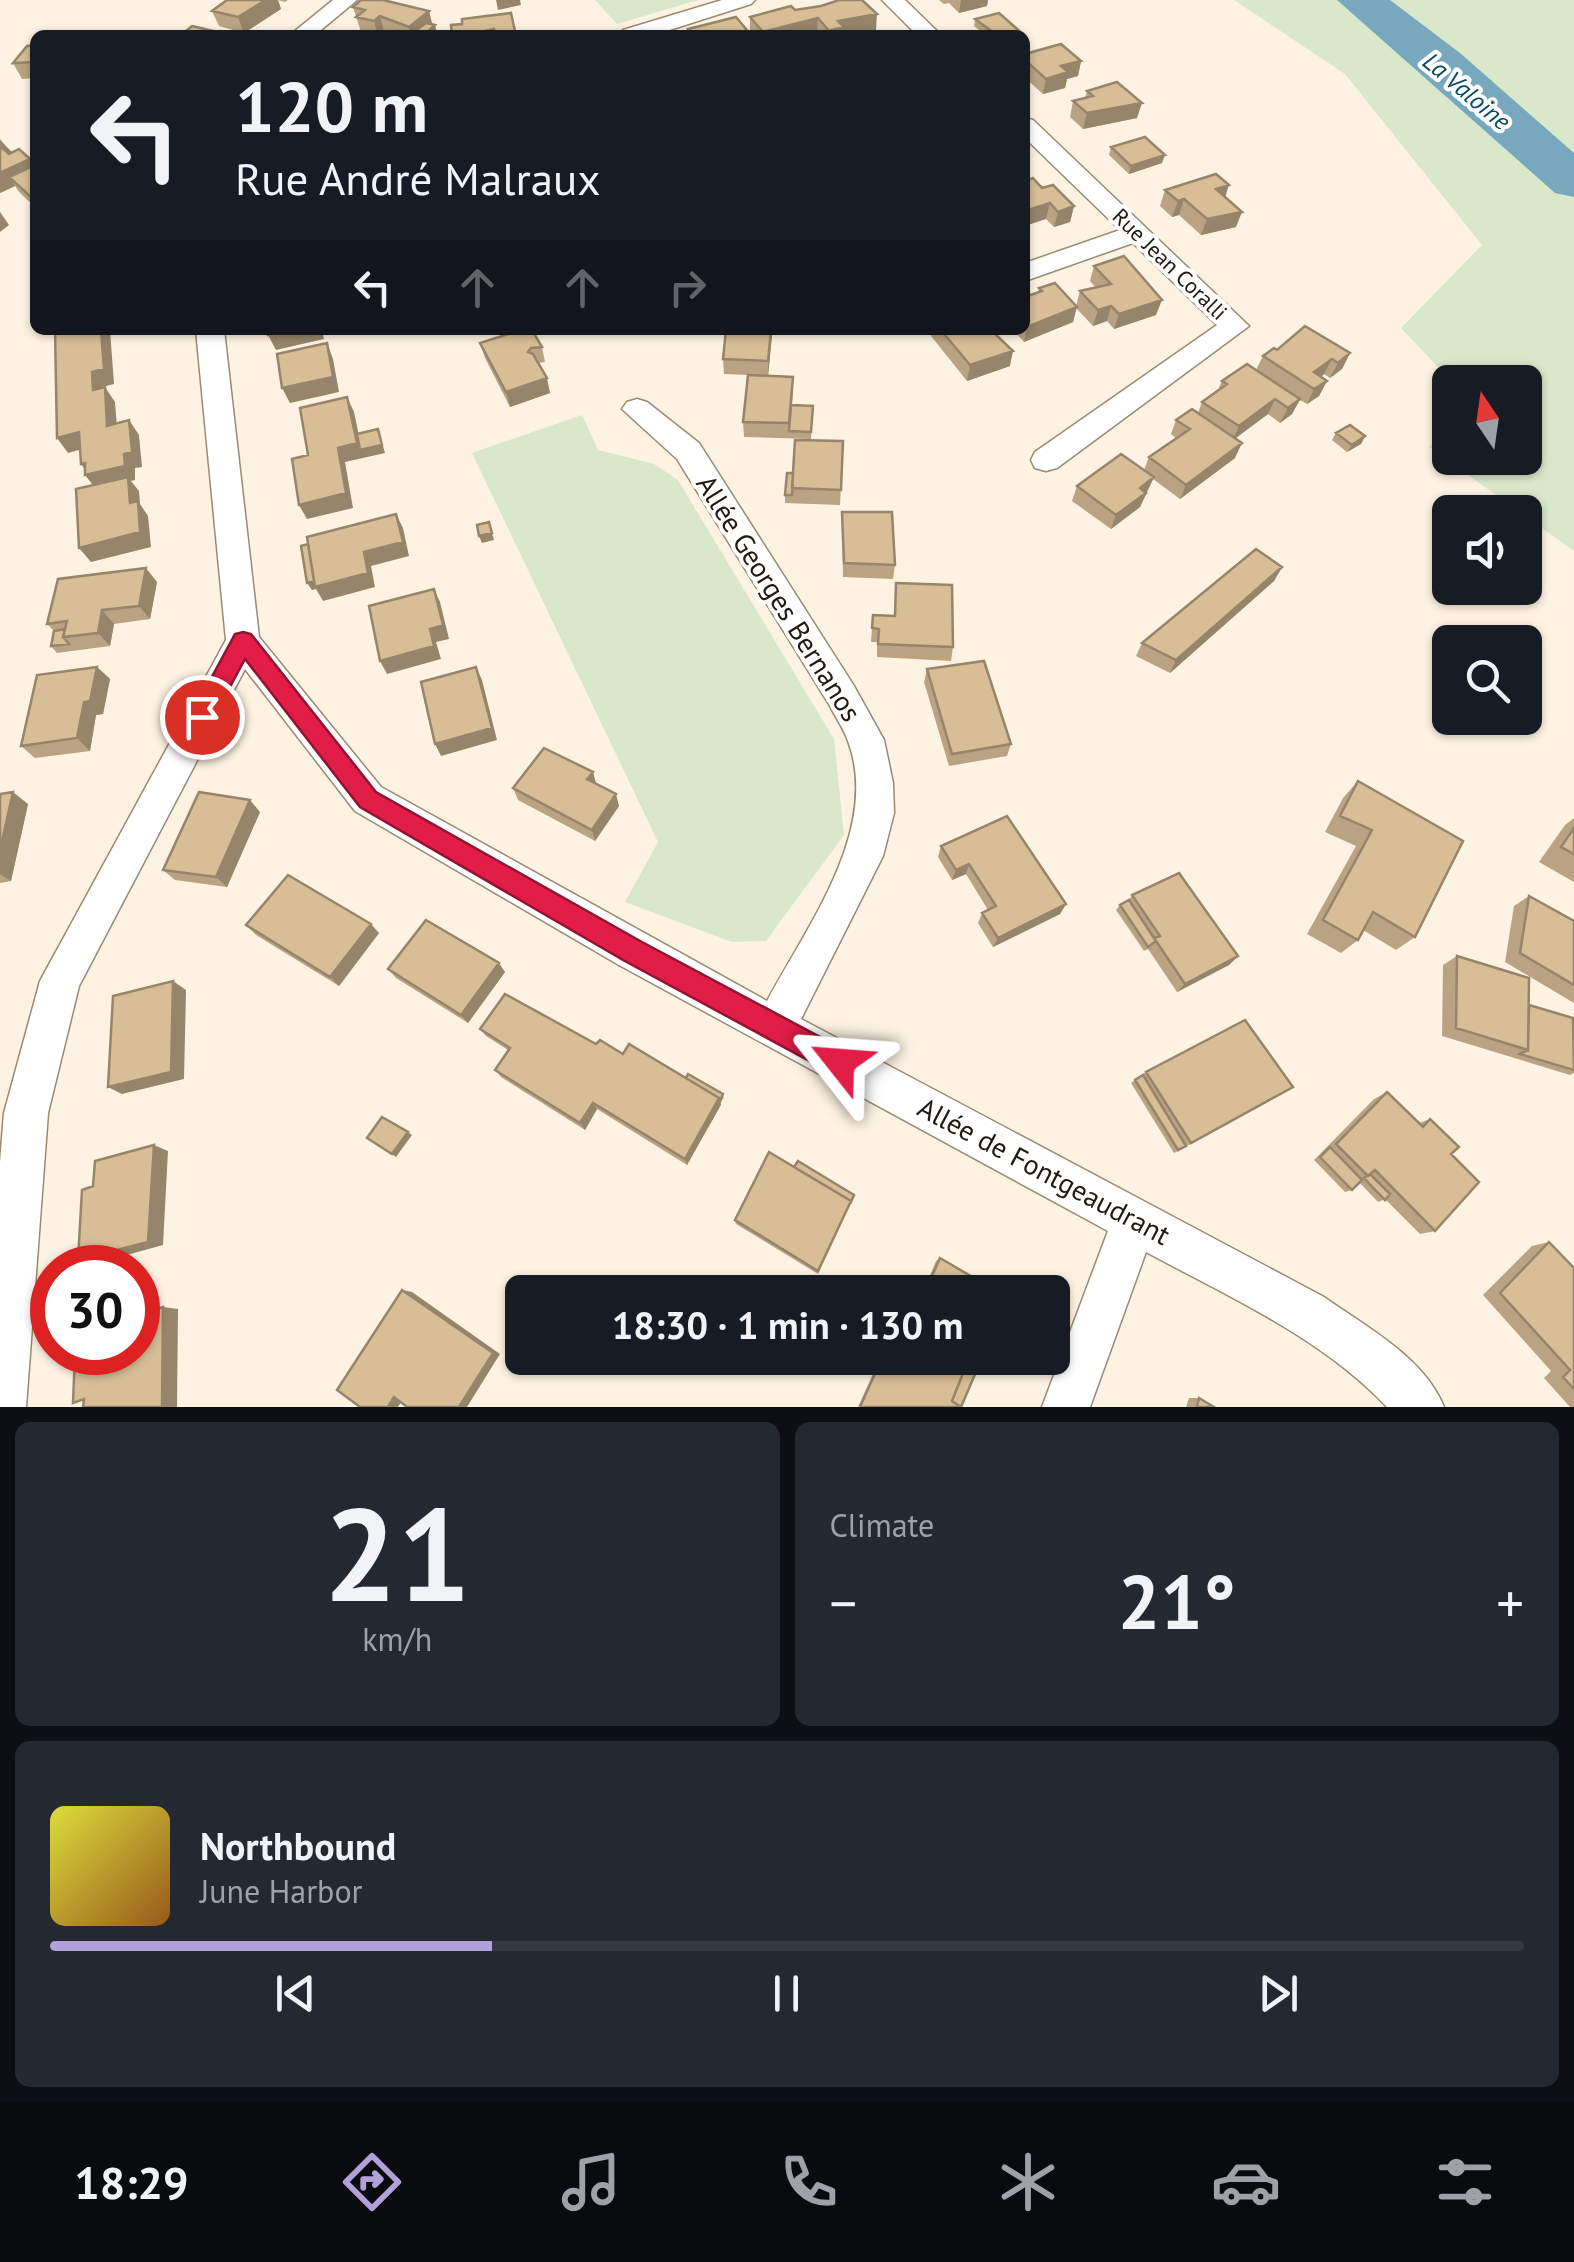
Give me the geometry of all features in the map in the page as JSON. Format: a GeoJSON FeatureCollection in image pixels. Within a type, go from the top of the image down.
{"type":"FeatureCollection","features":[{"type":"Feature","properties":{"kind":"street"},"geometry":{"type":"LineString","coordinates":[[307,30],[346,0]]}},
{"type":"Feature","properties":{"kind":"street"},"geometry":{"type":"LineString","coordinates":[[647,30],[744,0]]}},
{"type":"Feature","properties":{"kind":"street"},"geometry":{"type":"LineString","coordinates":[[893,0],[925,30]]}},
{"type":"Feature","properties":{"kind":"street","name":"Rue Jean Coralli"},"geometry":{"type":"LineString","coordinates":[[1030,130],[1235,326],[1046,460]]}},
{"type":"Feature","properties":{"kind":"street"},"geometry":{"type":"LineString","coordinates":[[1030,270],[1137,232]]}},
{"type":"Feature","properties":{"kind":"street"},"geometry":{"type":"LineString","coordinates":[[2,1407],[26,1113],[60,981],[243,641],[211,335]]}},
{"type":"Feature","properties":{"kind":"street","name":"Allée Georges Bernanos"},"geometry":{"type":"LineString","coordinates":[[637,409],[688,450],[866,740],[875,783],[875,813],[864,856],[774,1028]]}},
{"type":"Feature","properties":{"kind":"street","name":"Allée de Fontgeaudrant"},"geometry":{"type":"LineString","coordinates":[[243,641],[368,799],[774,1028],[1307,1314],[1382,1366],[1420,1407]]}},
{"type":"Feature","properties":{"kind":"street"},"geometry":{"type":"LineString","coordinates":[[1066,1407],[1135,1219]]}},
{"type":"Feature","properties":{"kind":"green space"},"geometry":{"type":"Polygon","coordinates":[[[595,0],[698,0],[617,24],[595,0]]]}},
{"type":"Feature","properties":{"kind":"green space"},"geometry":{"type":"Polygon","coordinates":[[[1234,0],[1574,0],[1574,551],[1542,528],[1542,495],[1496,495],[1468,475],[1542,475],[1542,365],[1436,365],[1401,328],[1482,245],[1345,74],[1234,0]]]}},
{"type":"Feature","properties":{"kind":"green space"},"geometry":{"type":"Polygon","coordinates":[[[582,415],[598,450],[654,464],[678,480],[834,739],[844,835],[766,941],[732,942],[625,902],[658,842],[472,453],[582,415]]]}},
{"type":"Feature","properties":{"kind":"building"},"geometry":{"type":"Polygon","coordinates":[[[227,0],[266,0],[238,17],[212,11],[227,0]]]}},
{"type":"Feature","properties":{"kind":"building"},"geometry":{"type":"Polygon","coordinates":[[[361,0],[383,0],[429,11],[409,27],[380,16],[374,21],[356,17],[365,10],[353,7],[361,0]]]}},
{"type":"Feature","properties":{"kind":"building"},"geometry":{"type":"Polygon","coordinates":[[[839,0],[862,0],[877,14],[838,21],[844,27],[833,30],[818,18],[761,30],[750,17],[791,6],[795,10],[839,0]]]}},
{"type":"Feature","properties":{"kind":"building"},"geometry":{"type":"Polygon","coordinates":[[[511,13],[515,30],[452,30],[451,25],[462,24],[462,19],[511,13]]]}},
{"type":"Feature","properties":{"kind":"building"},"geometry":{"type":"Polygon","coordinates":[[[999,13],[1018,30],[990,30],[975,19],[999,13]]]}},
{"type":"Feature","properties":{"kind":"building"},"geometry":{"type":"Polygon","coordinates":[[[736,17],[747,30],[689,30],[736,17]]]}},
{"type":"Feature","properties":{"kind":"building"},"geometry":{"type":"Polygon","coordinates":[[[426,23],[435,25],[430,30],[416,30],[426,23]]]}},
{"type":"Feature","properties":{"kind":"building"},"geometry":{"type":"Polygon","coordinates":[[[1061,44],[1081,61],[1061,66],[1068,72],[1046,79],[1030,65],[1030,53],[1061,44]]]}},
{"type":"Feature","properties":{"kind":"building"},"geometry":{"type":"Polygon","coordinates":[[[30,46],[30,62],[13,63],[30,46]]]}},
{"type":"Feature","properties":{"kind":"building"},"geometry":{"type":"Polygon","coordinates":[[[1117,82],[1142,103],[1087,113],[1073,101],[1093,96],[1087,91],[1117,82]]]}},
{"type":"Feature","properties":{"kind":"building"},"geometry":{"type":"Polygon","coordinates":[[[1145,137],[1165,155],[1131,166],[1111,147],[1145,137]]]}},
{"type":"Feature","properties":{"kind":"building"},"geometry":{"type":"Polygon","coordinates":[[[0,146],[9,154],[19,149],[30,159],[0,173],[0,146]]]}},
{"type":"Feature","properties":{"kind":"building"},"geometry":{"type":"Polygon","coordinates":[[[30,167],[30,196],[9,177],[30,167]]]}},
{"type":"Feature","properties":{"kind":"building"},"geometry":{"type":"Polygon","coordinates":[[[1216,174],[1229,185],[1216,189],[1242,212],[1207,219],[1184,199],[1178,201],[1165,190],[1216,174]]]}},
{"type":"Feature","properties":{"kind":"building"},"geometry":{"type":"Polygon","coordinates":[[[1030,179],[1042,188],[1053,185],[1074,206],[1058,212],[1050,203],[1030,209],[1030,179]]]}},
{"type":"Feature","properties":{"kind":"building"},"geometry":{"type":"Polygon","coordinates":[[[1124,256],[1162,300],[1119,314],[1111,306],[1098,310],[1080,291],[1111,284],[1094,266],[1124,256]]]}},
{"type":"Feature","properties":{"kind":"building"},"geometry":{"type":"Polygon","coordinates":[[[1055,283],[1077,307],[1030,326],[1030,295],[1042,291],[1039,288],[1055,283]]]}},
{"type":"Feature","properties":{"kind":"building"},"geometry":{"type":"Polygon","coordinates":[[[1305,326],[1350,353],[1338,363],[1332,359],[1314,372],[1327,381],[1314,389],[1263,356],[1274,348],[1277,350],[1305,326]]]}},
{"type":"Feature","properties":{"kind":"building"},"geometry":{"type":"Polygon","coordinates":[[[55,335],[101,335],[104,369],[92,372],[93,390],[105,387],[107,426],[129,420],[132,452],[124,454],[125,466],[85,475],[79,432],[57,438],[55,335]]]}},
{"type":"Feature","properties":{"kind":"building"},"geometry":{"type":"Polygon","coordinates":[[[505,335],[535,335],[542,347],[528,352],[547,378],[506,392],[480,343],[505,335]]]}},
{"type":"Feature","properties":{"kind":"building"},"geometry":{"type":"Polygon","coordinates":[[[725,335],[771,335],[768,361],[723,359],[725,335]]]}},
{"type":"Feature","properties":{"kind":"building"},"geometry":{"type":"Polygon","coordinates":[[[945,335],[996,335],[1013,351],[970,365],[945,335]]]}},
{"type":"Feature","properties":{"kind":"building"},"geometry":{"type":"Polygon","coordinates":[[[327,343],[333,377],[282,388],[277,354],[327,343]]]}},
{"type":"Feature","properties":{"kind":"building"},"geometry":{"type":"Polygon","coordinates":[[[1247,364],[1300,399],[1288,408],[1275,399],[1239,426],[1202,402],[1227,384],[1222,381],[1247,364]]]}},
{"type":"Feature","properties":{"kind":"building"},"geometry":{"type":"Polygon","coordinates":[[[748,375],[793,377],[789,423],[743,422],[748,375]]]}},
{"type":"Feature","properties":{"kind":"building"},"geometry":{"type":"Polygon","coordinates":[[[347,397],[357,443],[338,448],[346,493],[299,505],[292,459],[308,455],[300,408],[347,397]]]}},
{"type":"Feature","properties":{"kind":"building"},"geometry":{"type":"Polygon","coordinates":[[[791,405],[813,406],[811,432],[789,431],[791,405]]]}},
{"type":"Feature","properties":{"kind":"building"},"geometry":{"type":"Polygon","coordinates":[[[1192,409],[1242,443],[1186,485],[1149,457],[1190,429],[1176,420],[1192,409]]]}},
{"type":"Feature","properties":{"kind":"building"},"geometry":{"type":"Polygon","coordinates":[[[1350,425],[1365,436],[1352,445],[1336,433],[1350,425]]]}},
{"type":"Feature","properties":{"kind":"building"},"geometry":{"type":"Polygon","coordinates":[[[378,429],[382,445],[360,450],[357,434],[378,429]]]}},
{"type":"Feature","properties":{"kind":"building"},"geometry":{"type":"Polygon","coordinates":[[[795,440],[843,441],[841,490],[792,488],[795,440]]]}},
{"type":"Feature","properties":{"kind":"building"},"geometry":{"type":"Polygon","coordinates":[[[1121,454],[1154,477],[1140,488],[1146,493],[1116,515],[1077,486],[1121,454]]]}},
{"type":"Feature","properties":{"kind":"building"},"geometry":{"type":"Polygon","coordinates":[[[787,473],[793,473],[792,495],[785,495],[787,473]]]}},
{"type":"Feature","properties":{"kind":"building"},"geometry":{"type":"Polygon","coordinates":[[[128,477],[130,503],[138,501],[140,532],[79,548],[76,489],[128,477]]]}},
{"type":"Feature","properties":{"kind":"building"},"geometry":{"type":"Polygon","coordinates":[[[842,512],[892,512],[895,565],[844,563],[842,512]]]}},
{"type":"Feature","properties":{"kind":"building"},"geometry":{"type":"Polygon","coordinates":[[[396,514],[403,542],[364,552],[368,573],[315,587],[307,537],[396,514]]]}},
{"type":"Feature","properties":{"kind":"building"},"geometry":{"type":"Polygon","coordinates":[[[489,522],[492,533],[479,536],[477,525],[489,522]]]}},
{"type":"Feature","properties":{"kind":"building"},"geometry":{"type":"Polygon","coordinates":[[[308,544],[314,581],[307,583],[301,546],[308,544]]]}},
{"type":"Feature","properties":{"kind":"building"},"geometry":{"type":"Polygon","coordinates":[[[1256,549],[1282,567],[1176,660],[1142,643],[1256,549]]]}},
{"type":"Feature","properties":{"kind":"building"},"geometry":{"type":"Polygon","coordinates":[[[146,568],[139,606],[102,610],[98,633],[63,637],[67,621],[47,624],[58,579],[146,568]]]}},
{"type":"Feature","properties":{"kind":"building"},"geometry":{"type":"Polygon","coordinates":[[[896,583],[952,585],[953,647],[878,644],[879,629],[872,628],[873,615],[895,616],[896,583]]]}},
{"type":"Feature","properties":{"kind":"building"},"geometry":{"type":"Polygon","coordinates":[[[434,589],[443,625],[430,629],[434,646],[380,661],[369,606],[434,589]]]}},
{"type":"Feature","properties":{"kind":"building"},"geometry":{"type":"Polygon","coordinates":[[[65,629],[63,637],[69,644],[51,646],[54,631],[65,629]]]}},
{"type":"Feature","properties":{"kind":"building"},"geometry":{"type":"Polygon","coordinates":[[[984,661],[1011,744],[952,754],[927,669],[984,661]]]}},
{"type":"Feature","properties":{"kind":"building"},"geometry":{"type":"Polygon","coordinates":[[[97,667],[90,701],[84,702],[77,738],[21,746],[37,675],[97,667]]]}},
{"type":"Feature","properties":{"kind":"building"},"geometry":{"type":"Polygon","coordinates":[[[476,667],[492,728],[435,744],[421,682],[476,667]]]}},
{"type":"Feature","properties":{"kind":"building"},"geometry":{"type":"Polygon","coordinates":[[[544,748],[593,772],[587,779],[616,794],[592,830],[513,788],[544,748]]]}},
{"type":"Feature","properties":{"kind":"building"},"geometry":{"type":"Polygon","coordinates":[[[1358,781],[1463,841],[1415,937],[1373,912],[1358,940],[1323,920],[1372,830],[1340,816],[1358,781]]]}},
{"type":"Feature","properties":{"kind":"building"},"geometry":{"type":"Polygon","coordinates":[[[13,792],[0,850],[0,794],[13,792]]]}},
{"type":"Feature","properties":{"kind":"building"},"geometry":{"type":"Polygon","coordinates":[[[199,792],[250,800],[216,877],[163,870],[199,792]]]}},
{"type":"Feature","properties":{"kind":"building"},"geometry":{"type":"Polygon","coordinates":[[[1007,816],[1066,904],[998,938],[982,913],[996,906],[969,864],[956,870],[941,846],[1007,816]]]}},
{"type":"Feature","properties":{"kind":"building"},"geometry":{"type":"Polygon","coordinates":[[[1574,828],[1574,854],[1561,847],[1574,828]]]}},
{"type":"Feature","properties":{"kind":"building"},"geometry":{"type":"Polygon","coordinates":[[[1179,873],[1238,956],[1185,984],[1154,938],[1160,936],[1132,895],[1179,873]]]}},
{"type":"Feature","properties":{"kind":"building"},"geometry":{"type":"Polygon","coordinates":[[[288,875],[371,924],[330,977],[246,925],[288,875]]]}},
{"type":"Feature","properties":{"kind":"building"},"geometry":{"type":"Polygon","coordinates":[[[1529,896],[1574,921],[1574,985],[1520,953],[1529,896]]]}},
{"type":"Feature","properties":{"kind":"building"},"geometry":{"type":"Polygon","coordinates":[[[1129,900],[1156,941],[1148,947],[1120,905],[1129,900]]]}},
{"type":"Feature","properties":{"kind":"building"},"geometry":{"type":"Polygon","coordinates":[[[426,920],[499,963],[461,1015],[388,969],[426,920]]]}},
{"type":"Feature","properties":{"kind":"building"},"geometry":{"type":"Polygon","coordinates":[[[1457,956],[1529,978],[1528,1050],[1456,1028],[1457,956]]]}},
{"type":"Feature","properties":{"kind":"building"},"geometry":{"type":"Polygon","coordinates":[[[173,981],[171,1072],[108,1087],[113,996],[173,981]]]}},
{"type":"Feature","properties":{"kind":"building"},"geometry":{"type":"Polygon","coordinates":[[[505,994],[596,1044],[600,1040],[623,1054],[629,1044],[719,1098],[685,1159],[593,1103],[580,1123],[495,1070],[510,1048],[480,1029],[505,994]]]}},
{"type":"Feature","properties":{"kind":"building"},"geometry":{"type":"Polygon","coordinates":[[[1529,1005],[1573,1018],[1574,1070],[1520,1054],[1528,1050],[1529,1005]]]}},
{"type":"Feature","properties":{"kind":"building"},"geometry":{"type":"Polygon","coordinates":[[[1245,1020],[1293,1087],[1191,1143],[1146,1072],[1245,1020]]]}},
{"type":"Feature","properties":{"kind":"building"},"geometry":{"type":"Polygon","coordinates":[[[688,1074],[723,1094],[720,1101],[686,1078],[688,1074]]]}},
{"type":"Feature","properties":{"kind":"building"},"geometry":{"type":"Polygon","coordinates":[[[1143,1075],[1186,1146],[1178,1150],[1135,1080],[1143,1075]]]}},
{"type":"Feature","properties":{"kind":"building"},"geometry":{"type":"Polygon","coordinates":[[[1387,1092],[1423,1127],[1430,1119],[1459,1147],[1451,1154],[1479,1182],[1435,1231],[1375,1170],[1368,1176],[1336,1144],[1387,1092]]]}},
{"type":"Feature","properties":{"kind":"building"},"geometry":{"type":"Polygon","coordinates":[[[382,1117],[408,1132],[392,1154],[367,1138],[382,1117]]]}},
{"type":"Feature","properties":{"kind":"building"},"geometry":{"type":"Polygon","coordinates":[[[154,1145],[148,1242],[79,1245],[82,1190],[93,1186],[95,1161],[154,1145]]]}},
{"type":"Feature","properties":{"kind":"building"},"geometry":{"type":"Polygon","coordinates":[[[1330,1147],[1362,1180],[1352,1190],[1320,1157],[1330,1147]]]}},
{"type":"Feature","properties":{"kind":"building"},"geometry":{"type":"Polygon","coordinates":[[[769,1152],[851,1201],[818,1271],[735,1220],[769,1152]]]}},
{"type":"Feature","properties":{"kind":"building"},"geometry":{"type":"Polygon","coordinates":[[[798,1161],[854,1195],[850,1204],[851,1201],[794,1167],[798,1161]]]}},
{"type":"Feature","properties":{"kind":"building"},"geometry":{"type":"Polygon","coordinates":[[[1370,1174],[1390,1194],[1385,1200],[1364,1178],[1370,1174]]]}},
{"type":"Feature","properties":{"kind":"building"},"geometry":{"type":"Polygon","coordinates":[[[1549,1242],[1574,1268],[1574,1389],[1563,1377],[1570,1370],[1500,1293],[1549,1242]]]}},
{"type":"Feature","properties":{"kind":"building"},"geometry":{"type":"Polygon","coordinates":[[[940,1258],[969,1275],[932,1275],[940,1258]]]}},
{"type":"Feature","properties":{"kind":"building"},"geometry":{"type":"Polygon","coordinates":[[[402,1290],[493,1353],[459,1407],[407,1407],[394,1397],[388,1407],[360,1407],[337,1390],[402,1290]]]}},
{"type":"Feature","properties":{"kind":"building"},"geometry":{"type":"Polygon","coordinates":[[[163,1307],[162,1407],[83,1407],[84,1399],[73,1403],[74,1375],[160,1375],[163,1307]]]}},
{"type":"Feature","properties":{"kind":"building"},"geometry":{"type":"Polygon","coordinates":[[[874,1375],[962,1375],[952,1401],[961,1407],[860,1407],[874,1375]]]}},
{"type":"Feature","properties":{"kind":"building"},"geometry":{"type":"Polygon","coordinates":[[[962,1375],[975,1375],[961,1407],[952,1401],[962,1375]]]}},
{"type":"Feature","properties":{"kind":"building"},"geometry":{"type":"Polygon","coordinates":[[[1199,1398],[1214,1407],[1197,1407],[1199,1398]]]}},
{"type":"Feature","properties":{"kind":"waterway","name":"La Valoine"},"geometry":{"type":"LineString","coordinates":[[1360,0],[1442,64],[1574,181]]}},
{"type":"Feature","properties":{"kind":"route"},"geometry":{"type":"LineString","coordinates":[[202,717],[243,641],[368,799],[632,951],[840,1062]]}}]}
